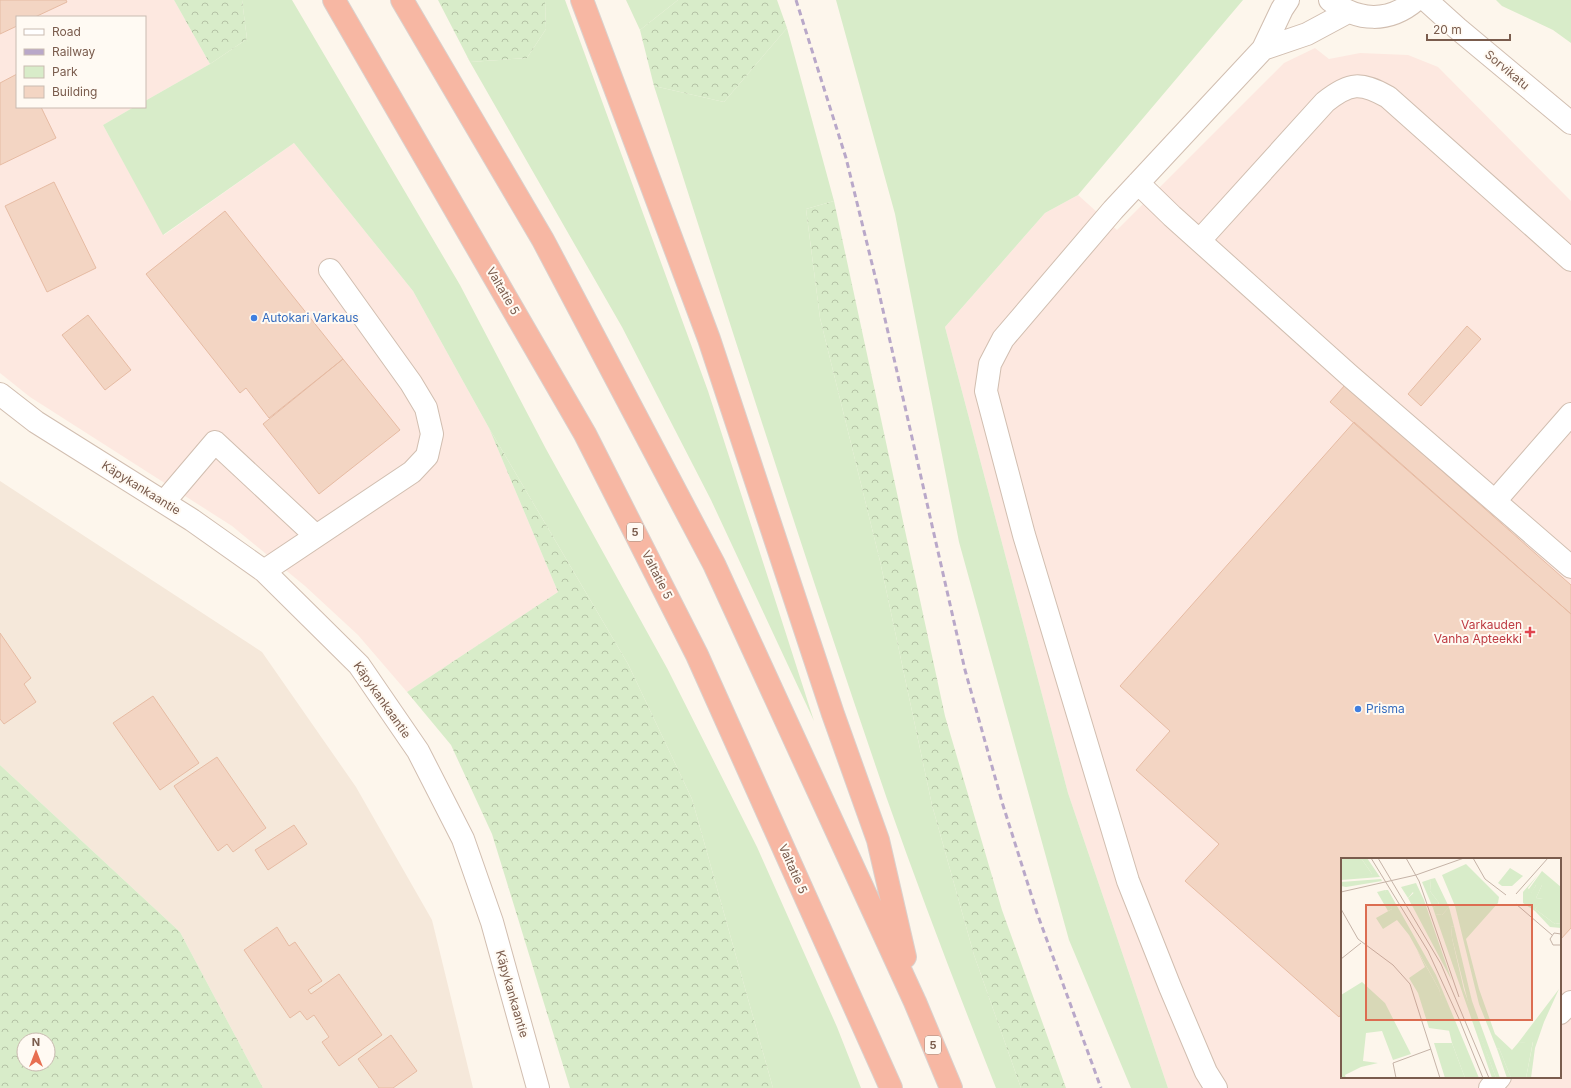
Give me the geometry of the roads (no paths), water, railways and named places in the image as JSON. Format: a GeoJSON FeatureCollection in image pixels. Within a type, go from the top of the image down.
{"type":"FeatureCollection","features":[{"type":"Feature","properties":{"kind":"highway","name":"Valtatie 5"},"geometry":{"type":"LineString","coordinates":[[334,0],[585,434],[697,655],[891,1088]]}},
{"type":"Feature","properties":{"kind":"highway","name":"5"},"geometry":{"type":"LineString","coordinates":[[402,0],[543,240],[714,564],[915,1002],[951,1088]]}},
{"type":"Feature","properties":{"kind":"highway"},"geometry":{"type":"LineString","coordinates":[[582,0],[709,339],[833,714],[878,840],[915,1002]]}},
{"type":"Feature","properties":{"kind":"street"},"geometry":{"type":"LineString","coordinates":[[1216,1088],[1206,1072],[1128,881],[1024,535],[986,391],[990,364],[1003,339],[1138,183],[1263,49],[1282,9],[1288,0]]}},
{"type":"Feature","properties":{"kind":"street"},"geometry":{"type":"LineString","coordinates":[[1263,49],[1307,34],[1339,6],[1367,17],[1387,16],[1406,9],[1416,0]]}},
{"type":"Feature","properties":{"kind":"street","name":"Sorvikatu"},"geometry":{"type":"LineString","coordinates":[[1426,0],[1457,28],[1571,123]]}},
{"type":"Feature","properties":{"kind":"street"},"geometry":{"type":"LineString","coordinates":[[1200,240],[1325,102],[1339,91],[1354,86],[1372,88],[1388,98],[1571,260]]}},
{"type":"Feature","properties":{"kind":"street"},"geometry":{"type":"LineString","coordinates":[[1138,183],[1349,375],[1571,567]]}},
{"type":"Feature","properties":{"kind":"street"},"geometry":{"type":"LineString","coordinates":[[264,571],[412,472],[427,456],[432,434],[426,408],[411,383],[330,270]]}},
{"type":"Feature","properties":{"kind":"street","name":"Käpykankaantie"},"geometry":{"type":"LineString","coordinates":[[0,394],[36,422],[192,520],[264,571],[359,665],[418,751],[463,839],[492,922],[538,1088]]}},
{"type":"Feature","properties":{"kind":"street"},"geometry":{"type":"LineString","coordinates":[[1495,501],[1571,414]]}},
{"type":"Feature","properties":{"kind":"street"},"geometry":{"type":"LineString","coordinates":[[164,502],[215,442],[316,536]]}},
{"type":"Feature","properties":{"kind":"street"},"geometry":{"type":"LineString","coordinates":[[1561,1013],[1571,1002]]}},
{"type":"Feature","properties":{"kind":"street"},"geometry":{"type":"LineString","coordinates":[[1490,1088],[1499,1078]]}},
{"type":"Feature","properties":{"kind":"railway"},"geometry":{"type":"LineString","coordinates":[[796,0],[846,158],[877,284],[965,670],[1002,802],[1037,913],[1101,1088]]}},
{"type":"Feature","properties":{"kind":"place","name":"Autokari Varkaus"},"geometry":{"type":"Point","coordinates":[254,318]}},
{"type":"Feature","properties":{"kind":"place","name":"Varkauden Vanha Apteekki"},"geometry":{"type":"Point","coordinates":[1530,632]}},
{"type":"Feature","properties":{"kind":"place","name":"Prisma"},"geometry":{"type":"Point","coordinates":[1358,709]}}]}
